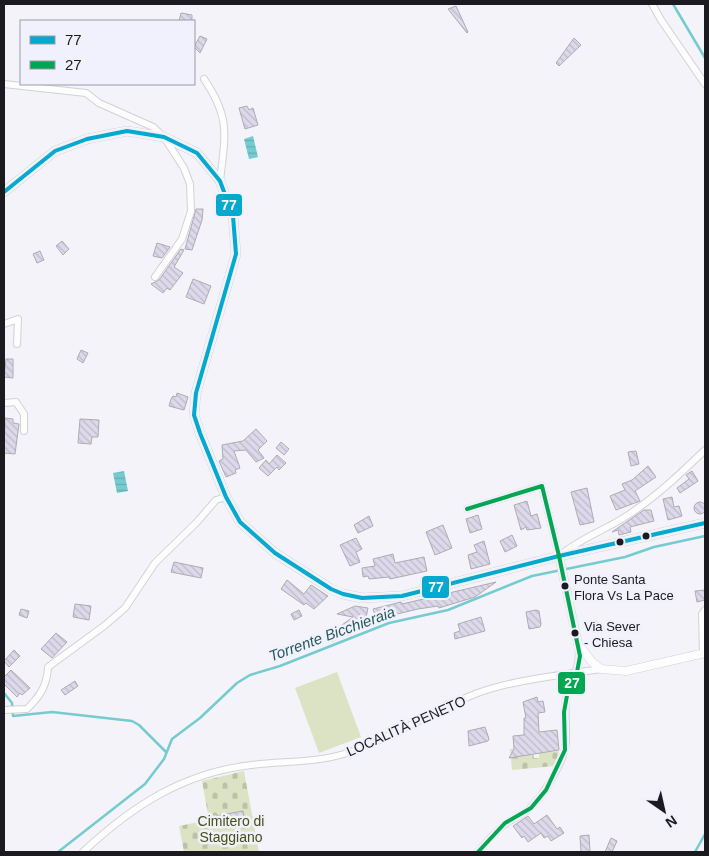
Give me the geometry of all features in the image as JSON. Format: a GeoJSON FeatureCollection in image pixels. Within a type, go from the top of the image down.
{"type":"FeatureCollection","features":[{"type":"Feature","properties":{"kind":"main road"},"geometry":{"type":"LineString","coordinates":[[4,192],[54,152],[87,139],[127,131],[164,137],[197,153],[220,181],[233,216],[236,254],[194,401],[194,415],[226,497],[240,522],[275,553],[331,589],[362,598],[402,596],[560,560],[705,523]]}},
{"type":"Feature","properties":{"kind":"street"},"geometry":{"type":"LineString","coordinates":[[652,4],[670,34],[705,84]]}},
{"type":"Feature","properties":{"kind":"street"},"geometry":{"type":"LineString","coordinates":[[204,79],[218,100],[224,120],[225,141],[220,181]]}},
{"type":"Feature","properties":{"kind":"street"},"geometry":{"type":"LineString","coordinates":[[4,84],[20,85]]}},
{"type":"Feature","properties":{"kind":"street"},"geometry":{"type":"LineString","coordinates":[[30,85],[86,93],[99,103],[153,127],[164,137],[184,168],[190,184],[192,205],[182,239],[155,277]]}},
{"type":"Feature","properties":{"kind":"street"},"geometry":{"type":"LineString","coordinates":[[4,324],[18,319],[17,344]]}},
{"type":"Feature","properties":{"kind":"street"},"geometry":{"type":"LineString","coordinates":[[4,403],[16,402],[24,414],[24,431]]}},
{"type":"Feature","properties":{"kind":"street"},"geometry":{"type":"LineString","coordinates":[[560,560],[574,543],[597,533],[642,505],[666,487],[705,450]]}},
{"type":"Feature","properties":{"kind":"street"},"geometry":{"type":"LineString","coordinates":[[467,510],[542,486],[580,656],[577,672],[568,690],[564,712],[565,750],[546,790],[531,808],[505,823],[478,852]]}},
{"type":"Feature","properties":{"kind":"street"},"geometry":{"type":"LineString","coordinates":[[4,710],[27,709],[40,695],[47,681],[48,667],[104,626],[125,608],[155,563],[197,522],[216,500],[226,497]]}},
{"type":"Feature","properties":{"kind":"street"},"geometry":{"type":"LineString","coordinates":[[578,644],[592,662],[601,669],[626,671],[704,653],[702,614],[705,610]]}},
{"type":"Feature","properties":{"kind":"street","name":"LOCALITÀ PENETO"},"geometry":{"type":"LineString","coordinates":[[83,852],[156,795],[190,778],[218,770],[319,760],[343,754],[371,744],[476,694],[512,684],[601,669]]}},
{"type":"Feature","properties":{"kind":"green space"},"geometry":{"type":"Polygon","coordinates":[[[337,672],[361,737],[319,753],[295,688],[337,672]]]}},
{"type":"Feature","properties":{"kind":"green space"},"geometry":{"type":"Polygon","coordinates":[[[532,747],[534,758],[539,758],[539,753],[559,751],[555,766],[512,770],[510,749],[532,747]]]}},
{"type":"Feature","properties":{"kind":"green space","name":"Cimitero di Staggiano"},"geometry":{"type":"Polygon","coordinates":[[[244,771],[259,852],[184,852],[179,826],[209,820],[202,781],[244,771]]]}},
{"type":"Feature","properties":{"kind":"water"},"geometry":{"type":"Polygon","coordinates":[[[253,136],[258,157],[249,159],[244,139],[253,136]]]}},
{"type":"Feature","properties":{"kind":"water"},"geometry":{"type":"Polygon","coordinates":[[[124,471],[128,491],[117,493],[113,473],[124,471]]]}},
{"type":"Feature","properties":{"kind":"building"},"geometry":{"type":"Polygon","coordinates":[[[456,6],[468,32],[467,33],[448,9],[456,6]]]}},
{"type":"Feature","properties":{"kind":"building"},"geometry":{"type":"Polygon","coordinates":[[[181,13],[192,15],[192,20],[179,20],[181,13]]]}},
{"type":"Feature","properties":{"kind":"building"},"geometry":{"type":"Polygon","coordinates":[[[200,36],[207,39],[200,53],[195,48],[200,36]]]}},
{"type":"Feature","properties":{"kind":"building"},"geometry":{"type":"Polygon","coordinates":[[[574,38],[581,45],[559,66],[556,63],[574,38]]]}},
{"type":"Feature","properties":{"kind":"building"},"geometry":{"type":"Polygon","coordinates":[[[247,106],[249,110],[253,108],[258,125],[245,129],[239,108],[247,106]]]}},
{"type":"Feature","properties":{"kind":"building"},"geometry":{"type":"Polygon","coordinates":[[[196,209],[203,209],[202,220],[192,250],[185,249],[196,209]]]}},
{"type":"Feature","properties":{"kind":"building"},"geometry":{"type":"Polygon","coordinates":[[[62,241],[69,249],[63,255],[56,246],[62,241]]]}},
{"type":"Feature","properties":{"kind":"building"},"geometry":{"type":"Polygon","coordinates":[[[157,243],[170,247],[162,258],[153,256],[157,243]]]}},
{"type":"Feature","properties":{"kind":"building"},"geometry":{"type":"Polygon","coordinates":[[[181,249],[184,250],[174,267],[183,273],[170,290],[167,288],[163,293],[151,284],[159,280],[181,249]]]}},
{"type":"Feature","properties":{"kind":"building"},"geometry":{"type":"Polygon","coordinates":[[[40,251],[44,260],[37,263],[33,254],[40,251]]]}},
{"type":"Feature","properties":{"kind":"building"},"geometry":{"type":"Polygon","coordinates":[[[193,279],[211,286],[204,304],[186,297],[193,279]]]}},
{"type":"Feature","properties":{"kind":"building"},"geometry":{"type":"Polygon","coordinates":[[[81,350],[88,353],[83,363],[77,359],[81,350]]]}},
{"type":"Feature","properties":{"kind":"building"},"geometry":{"type":"Polygon","coordinates":[[[6,359],[13,359],[13,378],[4,377],[6,359]]]}},
{"type":"Feature","properties":{"kind":"building"},"geometry":{"type":"Polygon","coordinates":[[[177,393],[188,397],[184,410],[169,406],[171,399],[173,396],[176,397],[177,393]]]}},
{"type":"Feature","properties":{"kind":"building"},"geometry":{"type":"Polygon","coordinates":[[[5,418],[13,419],[13,423],[19,424],[15,454],[4,453],[5,418]]]}},
{"type":"Feature","properties":{"kind":"building"},"geometry":{"type":"Polygon","coordinates":[[[80,419],[99,420],[98,437],[92,437],[91,444],[78,443],[80,419]]]}},
{"type":"Feature","properties":{"kind":"building"},"geometry":{"type":"Polygon","coordinates":[[[256,429],[267,441],[258,450],[264,458],[256,462],[246,450],[234,451],[240,468],[235,470],[236,473],[226,477],[219,461],[223,459],[222,445],[243,441],[256,429]]]}},
{"type":"Feature","properties":{"kind":"building"},"geometry":{"type":"Polygon","coordinates":[[[281,442],[289,449],[284,455],[276,448],[281,442]]]}},
{"type":"Feature","properties":{"kind":"building"},"geometry":{"type":"Polygon","coordinates":[[[636,451],[639,464],[631,466],[628,452],[636,451]]]}},
{"type":"Feature","properties":{"kind":"building"},"geometry":{"type":"Polygon","coordinates":[[[277,455],[286,463],[279,470],[277,467],[268,476],[259,468],[266,460],[269,464],[277,455]]]}},
{"type":"Feature","properties":{"kind":"building"},"geometry":{"type":"Polygon","coordinates":[[[648,466],[656,477],[635,491],[640,501],[616,510],[610,496],[625,490],[622,484],[632,480],[648,466]]]}},
{"type":"Feature","properties":{"kind":"building"},"geometry":{"type":"Polygon","coordinates":[[[692,471],[698,481],[680,493],[677,488],[689,479],[686,475],[692,471]]]}},
{"type":"Feature","properties":{"kind":"building"},"geometry":{"type":"Polygon","coordinates":[[[587,488],[594,522],[580,525],[571,492],[587,488]]]}},
{"type":"Feature","properties":{"kind":"building"},"geometry":{"type":"Polygon","coordinates":[[[672,497],[674,507],[679,506],[682,516],[668,520],[663,499],[672,497]]]}},
{"type":"Feature","properties":{"kind":"building"},"geometry":{"type":"Polygon","coordinates":[[[527,501],[531,516],[537,514],[541,528],[527,530],[526,527],[521,530],[514,505],[527,501]]]}},
{"type":"Feature","properties":{"kind":"building"},"geometry":{"type":"Polygon","coordinates":[[[698,502],[702,502],[706,508],[702,514],[698,514],[694,510],[694,506],[698,502]]]}},
{"type":"Feature","properties":{"kind":"building"},"geometry":{"type":"Polygon","coordinates":[[[644,510],[651,510],[654,521],[630,527],[631,532],[619,535],[618,530],[612,532],[644,510]]]}},
{"type":"Feature","properties":{"kind":"building"},"geometry":{"type":"Polygon","coordinates":[[[478,515],[482,529],[470,533],[466,519],[478,515]]]}},
{"type":"Feature","properties":{"kind":"building"},"geometry":{"type":"Polygon","coordinates":[[[369,516],[373,526],[358,533],[354,525],[369,516]]]}},
{"type":"Feature","properties":{"kind":"building"},"geometry":{"type":"Polygon","coordinates":[[[443,525],[452,548],[435,555],[426,532],[443,525]]]}},
{"type":"Feature","properties":{"kind":"building"},"geometry":{"type":"Polygon","coordinates":[[[512,535],[517,546],[505,552],[500,541],[512,535]]]}},
{"type":"Feature","properties":{"kind":"building"},"geometry":{"type":"Polygon","coordinates":[[[356,538],[362,549],[356,552],[360,562],[350,566],[340,545],[356,538]]]}},
{"type":"Feature","properties":{"kind":"building"},"geometry":{"type":"Polygon","coordinates":[[[484,541],[490,564],[471,569],[468,555],[477,552],[474,545],[484,541]]]}},
{"type":"Feature","properties":{"kind":"building"},"geometry":{"type":"Polygon","coordinates":[[[393,554],[395,563],[424,557],[427,571],[390,579],[389,577],[369,579],[368,576],[363,577],[362,568],[375,566],[373,559],[393,554]]]}},
{"type":"Feature","properties":{"kind":"building"},"geometry":{"type":"Polygon","coordinates":[[[174,562],[203,568],[201,578],[171,572],[174,562]]]}},
{"type":"Feature","properties":{"kind":"building"},"geometry":{"type":"Polygon","coordinates":[[[287,580],[304,594],[311,585],[328,596],[314,609],[306,603],[304,605],[281,589],[287,580]]]}},
{"type":"Feature","properties":{"kind":"building"},"geometry":{"type":"Polygon","coordinates":[[[496,582],[475,597],[439,608],[438,606],[418,609],[389,616],[375,615],[373,609],[401,602],[402,604],[496,582]]]}},
{"type":"Feature","properties":{"kind":"building"},"geometry":{"type":"Polygon","coordinates":[[[705,590],[705,600],[697,602],[695,591],[705,590]]]}},
{"type":"Feature","properties":{"kind":"building"},"geometry":{"type":"Polygon","coordinates":[[[75,604],[91,606],[89,620],[73,617],[75,604]]]}},
{"type":"Feature","properties":{"kind":"building"},"geometry":{"type":"Polygon","coordinates":[[[355,606],[368,608],[365,622],[354,624],[355,627],[332,642],[335,630],[353,617],[337,614],[355,606]]]}},
{"type":"Feature","properties":{"kind":"building"},"geometry":{"type":"Polygon","coordinates":[[[21,609],[29,611],[27,618],[19,615],[21,609]]]}},
{"type":"Feature","properties":{"kind":"building"},"geometry":{"type":"Polygon","coordinates":[[[299,610],[302,616],[294,620],[291,614],[299,610]]]}},
{"type":"Feature","properties":{"kind":"building"},"geometry":{"type":"Polygon","coordinates":[[[539,611],[540,627],[529,629],[526,612],[539,611]]]}},
{"type":"Feature","properties":{"kind":"building"},"geometry":{"type":"Polygon","coordinates":[[[481,617],[485,631],[455,639],[454,633],[460,631],[458,624],[481,617]]]}},
{"type":"Feature","properties":{"kind":"building"},"geometry":{"type":"Polygon","coordinates":[[[56,633],[67,642],[52,658],[41,649],[56,633]]]}},
{"type":"Feature","properties":{"kind":"building"},"geometry":{"type":"Polygon","coordinates":[[[14,650],[20,656],[9,667],[4,661],[14,650]]]}},
{"type":"Feature","properties":{"kind":"building"},"geometry":{"type":"Polygon","coordinates":[[[11,670],[30,688],[22,695],[20,693],[17,697],[4,684],[4,677],[11,670]]]}},
{"type":"Feature","properties":{"kind":"building"},"geometry":{"type":"Polygon","coordinates":[[[75,681],[78,686],[65,695],[61,690],[75,681]]]}},
{"type":"Feature","properties":{"kind":"building"},"geometry":{"type":"Polygon","coordinates":[[[537,697],[538,702],[543,701],[545,712],[538,713],[539,732],[557,730],[559,750],[509,758],[514,749],[513,736],[524,735],[524,718],[526,718],[523,702],[537,697]]]}},
{"type":"Feature","properties":{"kind":"building"},"geometry":{"type":"Polygon","coordinates":[[[485,727],[488,741],[469,746],[468,731],[485,727]]]}},
{"type":"Feature","properties":{"kind":"building"},"geometry":{"type":"Polygon","coordinates":[[[243,811],[245,821],[222,826],[221,822],[211,823],[210,817],[243,811]]]}},
{"type":"Feature","properties":{"kind":"building"},"geometry":{"type":"Polygon","coordinates":[[[547,815],[557,829],[560,827],[564,833],[551,841],[548,836],[544,838],[541,833],[528,842],[524,836],[522,838],[513,826],[528,816],[534,824],[547,815]]]}},
{"type":"Feature","properties":{"kind":"building"},"geometry":{"type":"Polygon","coordinates":[[[589,835],[590,852],[581,852],[580,836],[589,835]]]}},
{"type":"Feature","properties":{"kind":"building"},"geometry":{"type":"Polygon","coordinates":[[[611,838],[617,841],[612,852],[605,852],[611,838]]]}},
{"type":"Feature","properties":{"kind":"waterway"},"geometry":{"type":"LineString","coordinates":[[673,4],[705,58]]}},
{"type":"Feature","properties":{"kind":"waterway","name":"Torrente Bicchieraia"},"geometry":{"type":"LineString","coordinates":[[58,852],[145,784],[164,759],[172,739],[200,718],[237,683],[250,675],[280,666],[389,623],[448,610],[532,576],[625,557],[654,547],[705,536]]}},
{"type":"Feature","properties":{"kind":"waterway"},"geometry":{"type":"LineString","coordinates":[[4,693],[12,703],[13,716],[52,712],[132,721],[139,725],[166,752]]}},
{"type":"Feature","properties":{"kind":"waterway"},"geometry":{"type":"LineString","coordinates":[[695,852],[705,834]]}},
{"type":"Feature","properties":{"kind":"transit line","name":"77"},"geometry":{"type":"LineString","coordinates":[[4,192],[55,151],[87,139],[127,131],[164,137],[197,153],[220,181],[233,216],[236,254],[196,393],[194,415],[226,497],[240,522],[275,553],[331,589],[362,598],[402,596],[559,556],[705,523]]}},
{"type":"Feature","properties":{"kind":"transit line","name":"27"},"geometry":{"type":"LineString","coordinates":[[467,509],[542,486],[580,656],[577,672],[568,690],[564,712],[565,750],[546,790],[531,808],[505,823],[478,852]]}},
{"type":"Feature","properties":{"kind":"place","name":"Ponte Santa Flora Vs La Pace"},"geometry":{"type":"Point","coordinates":[565,586]}},
{"type":"Feature","properties":{"kind":"place","name":"Via Sever - Chiesa"},"geometry":{"type":"Point","coordinates":[575,633]}}]}
